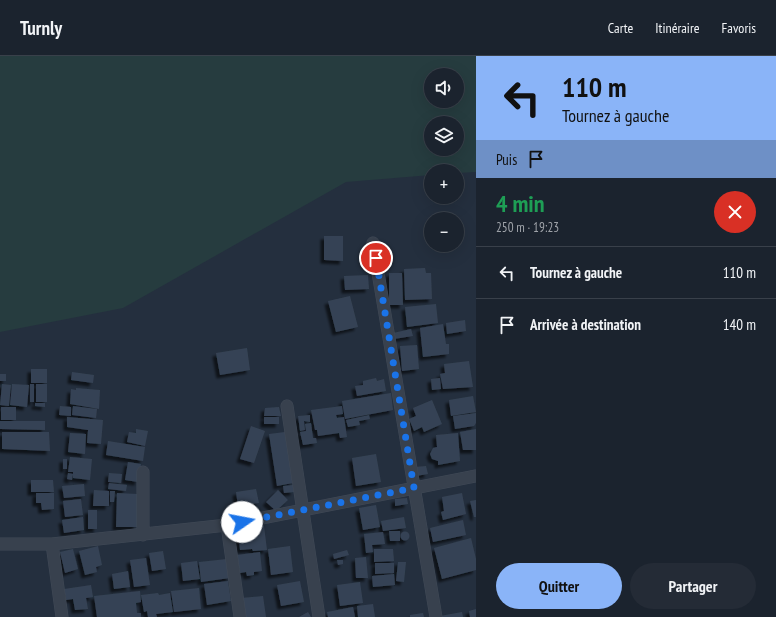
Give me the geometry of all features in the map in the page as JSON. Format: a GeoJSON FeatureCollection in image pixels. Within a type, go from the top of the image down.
{"type":"FeatureCollection","features":[{"type":"Feature","properties":{"kind":"street"},"geometry":{"type":"LineString","coordinates":[[373,243],[436,617]]}},
{"type":"Feature","properties":{"kind":"street"},"geometry":{"type":"LineString","coordinates":[[287,406],[319,617]]}},
{"type":"Feature","properties":{"kind":"street"},"geometry":{"type":"LineString","coordinates":[[143,472],[143,535]]}},
{"type":"Feature","properties":{"kind":"street"},"geometry":{"type":"LineString","coordinates":[[0,544],[52,544],[227,526],[476,476]]}},
{"type":"Feature","properties":{"kind":"street"},"geometry":{"type":"LineString","coordinates":[[227,526],[240,617]]}},
{"type":"Feature","properties":{"kind":"street"},"geometry":{"type":"LineString","coordinates":[[52,544],[62,617]]}},
{"type":"Feature","properties":{"kind":"green space"},"geometry":{"type":"Polygon","coordinates":[[[0,56],[476,56],[476,172],[464,173],[464,164],[424,164],[424,176],[346,182],[123,308],[0,332],[0,56]]]}},
{"type":"Feature","properties":{"kind":"building"},"geometry":{"type":"Polygon","coordinates":[[[324,236],[343,236],[343,261],[324,260],[324,236]]]}},
{"type":"Feature","properties":{"kind":"building"},"geometry":{"type":"Polygon","coordinates":[[[425,268],[426,273],[431,273],[432,299],[405,300],[404,269],[425,268]]]}},
{"type":"Feature","properties":{"kind":"building"},"geometry":{"type":"Polygon","coordinates":[[[389,273],[402,273],[403,305],[389,305],[389,273]]]}},
{"type":"Feature","properties":{"kind":"building"},"geometry":{"type":"Polygon","coordinates":[[[368,275],[369,289],[345,290],[344,276],[368,275]]]}},
{"type":"Feature","properties":{"kind":"building"},"geometry":{"type":"Polygon","coordinates":[[[350,296],[358,327],[336,332],[328,301],[350,296]]]}},
{"type":"Feature","properties":{"kind":"building"},"geometry":{"type":"Polygon","coordinates":[[[436,304],[438,323],[407,327],[405,307],[436,304]]]}},
{"type":"Feature","properties":{"kind":"building"},"geometry":{"type":"Polygon","coordinates":[[[465,320],[466,331],[447,334],[446,323],[465,320]]]}},
{"type":"Feature","properties":{"kind":"building"},"geometry":{"type":"Polygon","coordinates":[[[443,324],[446,344],[449,344],[449,354],[423,357],[420,328],[443,324]]]}},
{"type":"Feature","properties":{"kind":"building"},"geometry":{"type":"Polygon","coordinates":[[[411,329],[413,336],[394,339],[393,333],[411,329]]]}},
{"type":"Feature","properties":{"kind":"building"},"geometry":{"type":"Polygon","coordinates":[[[417,345],[419,369],[402,371],[400,346],[417,345]]]}},
{"type":"Feature","properties":{"kind":"building"},"geometry":{"type":"Polygon","coordinates":[[[247,348],[250,370],[220,375],[216,353],[247,348]]]}},
{"type":"Feature","properties":{"kind":"building"},"geometry":{"type":"Polygon","coordinates":[[[469,361],[473,387],[443,389],[440,374],[445,373],[444,364],[469,361]]]}},
{"type":"Feature","properties":{"kind":"building"},"geometry":{"type":"Polygon","coordinates":[[[31,369],[47,369],[47,383],[31,383],[31,369]]]}},
{"type":"Feature","properties":{"kind":"building"},"geometry":{"type":"Polygon","coordinates":[[[72,372],[94,375],[93,383],[71,380],[72,372]]]}},
{"type":"Feature","properties":{"kind":"building"},"geometry":{"type":"Polygon","coordinates":[[[0,374],[6,374],[6,381],[0,381],[0,374]]]}},
{"type":"Feature","properties":{"kind":"building"},"geometry":{"type":"Polygon","coordinates":[[[376,378],[377,381],[384,379],[386,391],[357,396],[355,386],[363,385],[363,381],[376,378]]]}},
{"type":"Feature","properties":{"kind":"building"},"geometry":{"type":"Polygon","coordinates":[[[440,378],[441,389],[432,390],[431,379],[440,378]]]}},
{"type":"Feature","properties":{"kind":"building"},"geometry":{"type":"Polygon","coordinates":[[[2,384],[11,385],[9,406],[0,405],[2,384]]]}},
{"type":"Feature","properties":{"kind":"building"},"geometry":{"type":"Polygon","coordinates":[[[12,384],[29,385],[27,407],[10,405],[12,384]]]}},
{"type":"Feature","properties":{"kind":"building"},"geometry":{"type":"Polygon","coordinates":[[[30,384],[34,384],[34,402],[30,402],[30,384]]]}},
{"type":"Feature","properties":{"kind":"building"},"geometry":{"type":"Polygon","coordinates":[[[36,384],[47,384],[47,402],[36,402],[36,384]]]}},
{"type":"Feature","properties":{"kind":"building"},"geometry":{"type":"Polygon","coordinates":[[[76,388],[100,390],[99,409],[70,404],[71,389],[76,390],[76,388]]]}},
{"type":"Feature","properties":{"kind":"building"},"geometry":{"type":"Polygon","coordinates":[[[391,393],[393,410],[345,419],[342,401],[391,393]]]}},
{"type":"Feature","properties":{"kind":"building"},"geometry":{"type":"Polygon","coordinates":[[[473,396],[476,412],[451,416],[449,400],[473,396]]]}},
{"type":"Feature","properties":{"kind":"building"},"geometry":{"type":"Polygon","coordinates":[[[432,400],[442,424],[424,432],[422,427],[414,431],[409,419],[416,416],[413,408],[432,400]]]}},
{"type":"Feature","properties":{"kind":"building"},"geometry":{"type":"Polygon","coordinates":[[[35,403],[45,403],[45,407],[35,406],[35,403]]]}},
{"type":"Feature","properties":{"kind":"building"},"geometry":{"type":"Polygon","coordinates":[[[60,406],[71,407],[71,416],[59,415],[60,406]]]}},
{"type":"Feature","properties":{"kind":"building"},"geometry":{"type":"Polygon","coordinates":[[[73,406],[97,409],[96,418],[72,415],[73,406]]]}},
{"type":"Feature","properties":{"kind":"building"},"geometry":{"type":"Polygon","coordinates":[[[342,406],[343,414],[336,415],[337,418],[344,417],[347,437],[340,438],[339,433],[318,436],[317,430],[315,430],[311,410],[342,406]]]}},
{"type":"Feature","properties":{"kind":"building"},"geometry":{"type":"Polygon","coordinates":[[[1,407],[16,407],[16,420],[1,420],[1,407]]]}},
{"type":"Feature","properties":{"kind":"building"},"geometry":{"type":"Polygon","coordinates":[[[279,407],[281,416],[264,416],[265,408],[279,407]]]}},
{"type":"Feature","properties":{"kind":"building"},"geometry":{"type":"Polygon","coordinates":[[[476,413],[476,423],[474,426],[455,429],[453,416],[476,413]]]}},
{"type":"Feature","properties":{"kind":"building"},"geometry":{"type":"Polygon","coordinates":[[[310,415],[310,422],[304,421],[305,430],[300,431],[298,416],[310,415]]]}},
{"type":"Feature","properties":{"kind":"building"},"geometry":{"type":"Polygon","coordinates":[[[369,415],[370,419],[359,421],[360,425],[348,427],[346,420],[369,415]]]}},
{"type":"Feature","properties":{"kind":"building"},"geometry":{"type":"Polygon","coordinates":[[[67,417],[103,420],[101,444],[87,443],[88,430],[67,427],[67,417]]]}},
{"type":"Feature","properties":{"kind":"building"},"geometry":{"type":"Polygon","coordinates":[[[264,417],[279,417],[279,424],[264,424],[264,417]]]}},
{"type":"Feature","properties":{"kind":"building"},"geometry":{"type":"Polygon","coordinates":[[[0,421],[45,421],[45,430],[0,429],[0,421]]]}},
{"type":"Feature","properties":{"kind":"building"},"geometry":{"type":"Polygon","coordinates":[[[311,423],[313,438],[316,438],[317,443],[303,445],[300,432],[306,431],[305,424],[311,423]]]}},
{"type":"Feature","properties":{"kind":"building"},"geometry":{"type":"Polygon","coordinates":[[[251,426],[265,431],[254,463],[240,459],[251,426]]]}},
{"type":"Feature","properties":{"kind":"building"},"geometry":{"type":"Polygon","coordinates":[[[136,429],[148,431],[145,446],[127,442],[129,432],[136,433],[136,429]]]}},
{"type":"Feature","properties":{"kind":"building"},"geometry":{"type":"Polygon","coordinates":[[[476,429],[476,450],[463,450],[460,432],[476,429]]]}},
{"type":"Feature","properties":{"kind":"building"},"geometry":{"type":"Polygon","coordinates":[[[2,432],[49,432],[50,451],[2,449],[2,432]]]}},
{"type":"Feature","properties":{"kind":"building"},"geometry":{"type":"Polygon","coordinates":[[[285,432],[293,483],[277,486],[269,434],[285,432]]]}},
{"type":"Feature","properties":{"kind":"building"},"geometry":{"type":"Polygon","coordinates":[[[70,433],[86,434],[85,454],[68,452],[70,433]]]}},
{"type":"Feature","properties":{"kind":"building"},"geometry":{"type":"Polygon","coordinates":[[[458,433],[460,461],[438,465],[438,461],[432,459],[430,454],[433,448],[437,447],[436,435],[458,433]]]}},
{"type":"Feature","properties":{"kind":"building"},"geometry":{"type":"Polygon","coordinates":[[[108,441],[145,447],[143,461],[106,455],[108,441]]]}},
{"type":"Feature","properties":{"kind":"building"},"geometry":{"type":"Polygon","coordinates":[[[376,454],[381,482],[356,486],[352,458],[376,454]]]}},
{"type":"Feature","properties":{"kind":"building"},"geometry":{"type":"Polygon","coordinates":[[[70,457],[92,459],[90,480],[73,478],[73,472],[68,472],[70,457]]]}},
{"type":"Feature","properties":{"kind":"building"},"geometry":{"type":"Polygon","coordinates":[[[63,459],[67,459],[67,469],[63,469],[63,459]]]}},
{"type":"Feature","properties":{"kind":"building"},"geometry":{"type":"Polygon","coordinates":[[[128,462],[141,464],[138,482],[125,480],[128,462]]]}},
{"type":"Feature","properties":{"kind":"building"},"geometry":{"type":"Polygon","coordinates":[[[426,466],[428,474],[416,476],[415,467],[426,466]]]}},
{"type":"Feature","properties":{"kind":"building"},"geometry":{"type":"Polygon","coordinates":[[[68,473],[73,474],[72,480],[67,479],[68,473]]]}},
{"type":"Feature","properties":{"kind":"building"},"geometry":{"type":"Polygon","coordinates":[[[109,473],[122,474],[121,483],[108,482],[109,473]]]}},
{"type":"Feature","properties":{"kind":"building"},"geometry":{"type":"Polygon","coordinates":[[[31,480],[53,480],[54,492],[31,492],[31,480]]]}},
{"type":"Feature","properties":{"kind":"building"},"geometry":{"type":"Polygon","coordinates":[[[109,483],[127,485],[126,491],[108,489],[109,483]]]}},
{"type":"Feature","properties":{"kind":"building"},"geometry":{"type":"Polygon","coordinates":[[[84,484],[85,496],[64,498],[62,486],[84,484]]]}},
{"type":"Feature","properties":{"kind":"building"},"geometry":{"type":"Polygon","coordinates":[[[293,485],[294,492],[284,493],[283,486],[293,485]]]}},
{"type":"Feature","properties":{"kind":"building"},"geometry":{"type":"Polygon","coordinates":[[[256,489],[259,503],[238,506],[236,492],[256,489]]]}},
{"type":"Feature","properties":{"kind":"building"},"geometry":{"type":"Polygon","coordinates":[[[94,490],[109,491],[109,506],[93,506],[94,490]]]}},
{"type":"Feature","properties":{"kind":"building"},"geometry":{"type":"Polygon","coordinates":[[[278,490],[288,500],[276,511],[266,502],[278,490]]]}},
{"type":"Feature","properties":{"kind":"building"},"geometry":{"type":"Polygon","coordinates":[[[110,491],[115,491],[114,502],[110,502],[110,491]]]}},
{"type":"Feature","properties":{"kind":"building"},"geometry":{"type":"Polygon","coordinates":[[[36,493],[54,493],[54,509],[42,510],[41,503],[36,503],[36,493]]]}},
{"type":"Feature","properties":{"kind":"building"},"geometry":{"type":"Polygon","coordinates":[[[117,493],[137,494],[137,527],[116,527],[117,493]]]}},
{"type":"Feature","properties":{"kind":"building"},"geometry":{"type":"Polygon","coordinates":[[[462,493],[466,514],[443,520],[441,512],[444,511],[442,497],[462,493]]]}},
{"type":"Feature","properties":{"kind":"building"},"geometry":{"type":"Polygon","coordinates":[[[407,498],[408,504],[395,506],[395,499],[407,498]]]}},
{"type":"Feature","properties":{"kind":"building"},"geometry":{"type":"Polygon","coordinates":[[[81,499],[83,515],[65,517],[63,501],[81,499]]]}},
{"type":"Feature","properties":{"kind":"building"},"geometry":{"type":"Polygon","coordinates":[[[476,500],[476,517],[474,517],[470,501],[476,500]]]}},
{"type":"Feature","properties":{"kind":"building"},"geometry":{"type":"Polygon","coordinates":[[[376,505],[380,527],[363,530],[359,508],[376,505]]]}},
{"type":"Feature","properties":{"kind":"building"},"geometry":{"type":"Polygon","coordinates":[[[88,510],[97,510],[97,529],[88,529],[88,510]]]}},
{"type":"Feature","properties":{"kind":"building"},"geometry":{"type":"Polygon","coordinates":[[[83,517],[84,530],[64,533],[62,520],[83,517]]]}},
{"type":"Feature","properties":{"kind":"building"},"geometry":{"type":"Polygon","coordinates":[[[404,517],[406,528],[383,531],[381,521],[404,517]]]}},
{"type":"Feature","properties":{"kind":"building"},"geometry":{"type":"Polygon","coordinates":[[[463,520],[466,535],[433,542],[430,528],[463,520]]]}},
{"type":"Feature","properties":{"kind":"building"},"geometry":{"type":"Polygon","coordinates":[[[264,526],[267,550],[240,550],[238,529],[264,526]]]}},
{"type":"Feature","properties":{"kind":"building"},"geometry":{"type":"Polygon","coordinates":[[[389,531],[400,531],[400,541],[390,541],[389,531]]]}},
{"type":"Feature","properties":{"kind":"building"},"geometry":{"type":"Polygon","coordinates":[[[383,532],[385,544],[372,545],[373,552],[366,553],[364,534],[383,532]]]}},
{"type":"Feature","properties":{"kind":"building"},"geometry":{"type":"Polygon","coordinates":[[[403,532],[407,532],[409,536],[407,540],[403,540],[401,538],[401,534],[403,532]]]}},
{"type":"Feature","properties":{"kind":"building"},"geometry":{"type":"Polygon","coordinates":[[[471,538],[476,559],[476,570],[442,579],[434,548],[471,538]]]}},
{"type":"Feature","properties":{"kind":"building"},"geometry":{"type":"Polygon","coordinates":[[[98,546],[102,565],[96,567],[97,572],[85,575],[79,551],[98,546]]]}},
{"type":"Feature","properties":{"kind":"building"},"geometry":{"type":"Polygon","coordinates":[[[290,546],[293,572],[271,575],[268,549],[290,546]]]}},
{"type":"Feature","properties":{"kind":"building"},"geometry":{"type":"Polygon","coordinates":[[[73,549],[78,569],[65,573],[60,552],[73,549]]]}},
{"type":"Feature","properties":{"kind":"building"},"geometry":{"type":"Polygon","coordinates":[[[374,549],[393,549],[394,561],[374,562],[374,549]]]}},
{"type":"Feature","properties":{"kind":"building"},"geometry":{"type":"Polygon","coordinates":[[[347,550],[349,555],[334,559],[333,554],[347,550]]]}},
{"type":"Feature","properties":{"kind":"building"},"geometry":{"type":"Polygon","coordinates":[[[163,551],[166,569],[152,571],[149,553],[163,551]]]}},
{"type":"Feature","properties":{"kind":"building"},"geometry":{"type":"Polygon","coordinates":[[[260,552],[262,571],[254,572],[254,575],[247,576],[246,572],[240,573],[237,555],[260,552]]]}},
{"type":"Feature","properties":{"kind":"building"},"geometry":{"type":"Polygon","coordinates":[[[366,557],[368,578],[356,578],[355,558],[366,557]]]}},
{"type":"Feature","properties":{"kind":"building"},"geometry":{"type":"Polygon","coordinates":[[[146,558],[150,585],[134,587],[130,560],[146,558]]]}},
{"type":"Feature","properties":{"kind":"building"},"geometry":{"type":"Polygon","coordinates":[[[227,559],[230,578],[201,582],[199,562],[227,559]]]}},
{"type":"Feature","properties":{"kind":"building"},"geometry":{"type":"Polygon","coordinates":[[[337,560],[343,560],[343,564],[338,565],[337,560]]]}},
{"type":"Feature","properties":{"kind":"building"},"geometry":{"type":"Polygon","coordinates":[[[197,561],[200,579],[183,581],[181,563],[197,561]]]}},
{"type":"Feature","properties":{"kind":"building"},"geometry":{"type":"Polygon","coordinates":[[[398,562],[406,562],[404,582],[396,581],[398,562]]]}},
{"type":"Feature","properties":{"kind":"building"},"geometry":{"type":"Polygon","coordinates":[[[375,563],[394,563],[394,573],[375,574],[375,563]]]}},
{"type":"Feature","properties":{"kind":"building"},"geometry":{"type":"Polygon","coordinates":[[[128,571],[130,587],[114,589],[112,574],[128,571]]]}},
{"type":"Feature","properties":{"kind":"building"},"geometry":{"type":"Polygon","coordinates":[[[394,574],[395,585],[373,587],[372,576],[394,574]]]}},
{"type":"Feature","properties":{"kind":"building"},"geometry":{"type":"Polygon","coordinates":[[[228,581],[231,601],[207,605],[204,584],[228,581]]]}},
{"type":"Feature","properties":{"kind":"building"},"geometry":{"type":"Polygon","coordinates":[[[300,581],[304,602],[281,606],[277,585],[300,581]]]}},
{"type":"Feature","properties":{"kind":"building"},"geometry":{"type":"Polygon","coordinates":[[[360,582],[363,603],[340,606],[337,585],[360,582]]]}},
{"type":"Feature","properties":{"kind":"building"},"geometry":{"type":"Polygon","coordinates":[[[91,585],[93,597],[86,598],[88,609],[75,610],[73,599],[66,600],[64,589],[91,585]]]}},
{"type":"Feature","properties":{"kind":"building"},"geometry":{"type":"Polygon","coordinates":[[[199,588],[201,609],[174,612],[171,591],[199,588]]]}},
{"type":"Feature","properties":{"kind":"building"},"geometry":{"type":"Polygon","coordinates":[[[140,591],[141,602],[136,603],[137,613],[141,613],[141,617],[97,617],[94,596],[140,591]]]}},
{"type":"Feature","properties":{"kind":"building"},"geometry":{"type":"Polygon","coordinates":[[[158,593],[159,595],[170,593],[173,612],[156,614],[157,617],[148,617],[147,611],[144,612],[141,595],[158,593]]]}},
{"type":"Feature","properties":{"kind":"building"},"geometry":{"type":"Polygon","coordinates":[[[263,596],[266,617],[244,617],[241,598],[263,596]]]}},
{"type":"Feature","properties":{"kind":"building"},"geometry":{"type":"Polygon","coordinates":[[[373,604],[375,617],[358,617],[357,606],[373,604]]]}},
{"type":"Feature","properties":{"kind":"building"},"geometry":{"type":"Polygon","coordinates":[[[353,607],[355,617],[328,617],[327,612],[353,607]]]}},
{"type":"Feature","properties":{"kind":"building"},"geometry":{"type":"Polygon","coordinates":[[[476,609],[476,617],[470,617],[469,611],[476,609]]]}},
{"type":"Feature","properties":{"kind":"building"},"geometry":{"type":"Polygon","coordinates":[[[308,612],[311,617],[299,617],[308,612]]]}},
{"type":"Feature","properties":{"kind":"building"},"geometry":{"type":"Polygon","coordinates":[[[462,612],[463,617],[440,617],[440,616],[462,612]]]}},
{"type":"Feature","properties":{"kind":"building"},"geometry":{"type":"Polygon","coordinates":[[[423,613],[424,617],[410,617],[410,615],[423,613]]]}},
{"type":"Feature","properties":{"kind":"route"},"geometry":{"type":"LineString","coordinates":[[242,522],[414,488],[376,258]]}}]}
